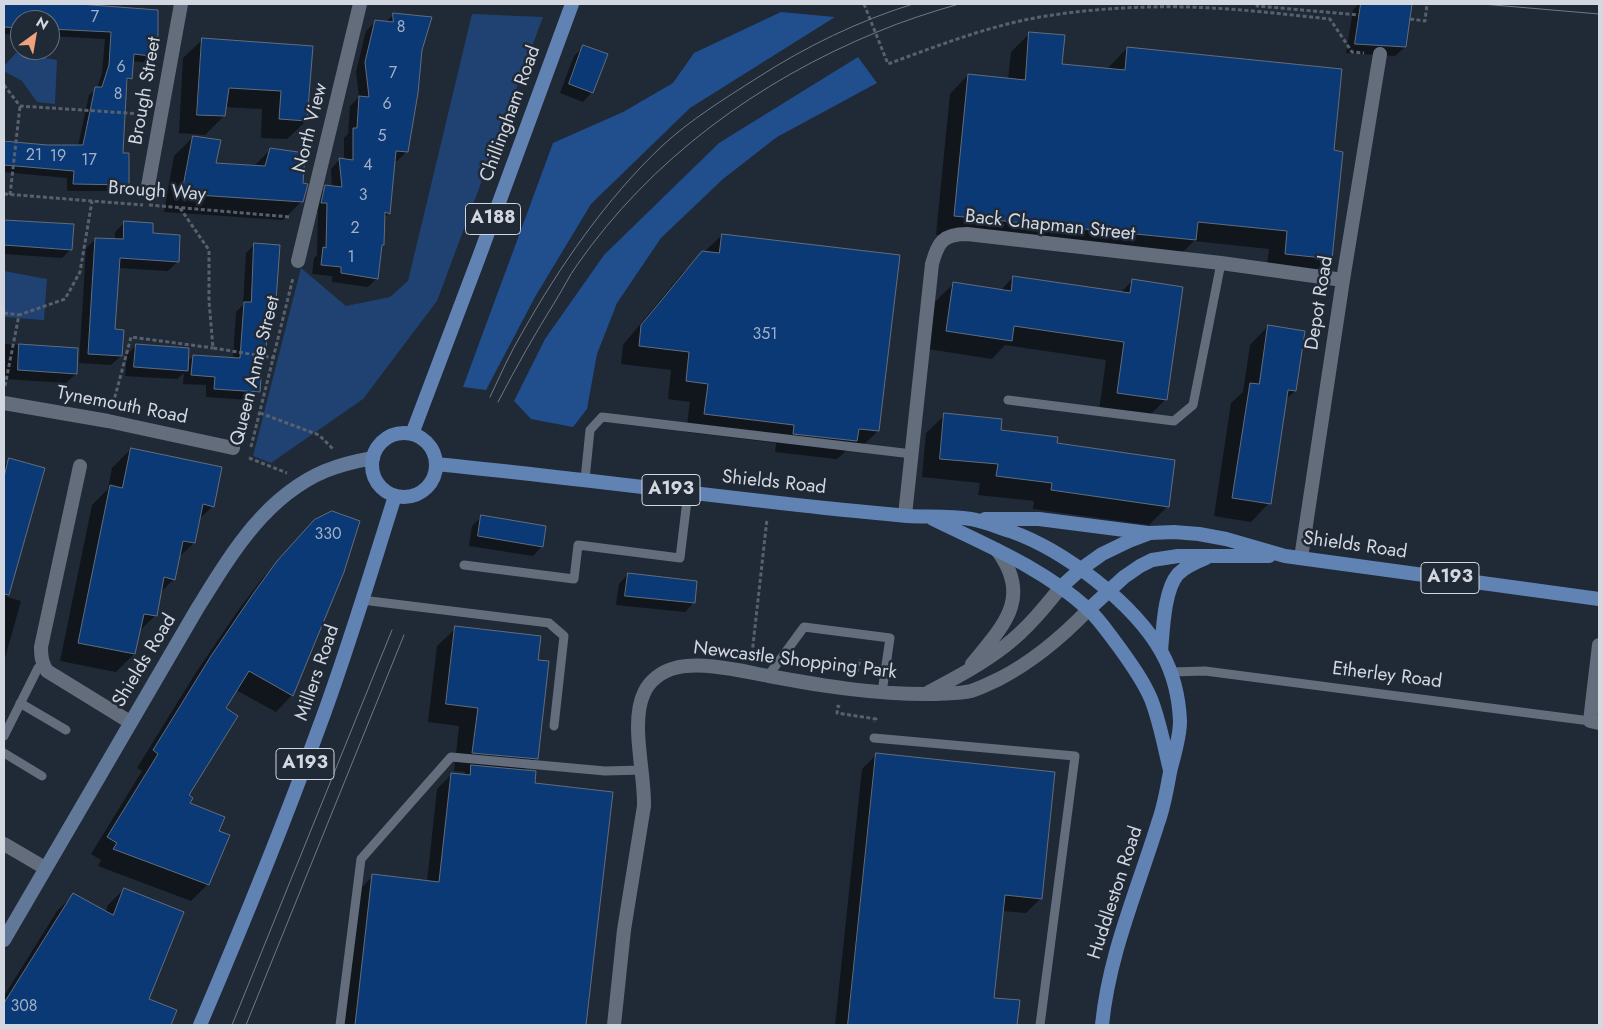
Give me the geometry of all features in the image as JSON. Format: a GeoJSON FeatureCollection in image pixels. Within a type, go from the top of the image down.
{"type":"FeatureCollection","features":[{"type":"Feature","properties":{"kind":"main road","name":"Chillingham Road"},"geometry":{"type":"LineString","coordinates":[[412,434],[572,4]]}},
{"type":"Feature","properties":{"kind":"main road"},"geometry":{"type":"LineString","coordinates":[[394,434],[412,434],[427,442],[432,448],[436,464],[432,481],[422,492],[405,498],[385,491],[377,483],[373,475],[372,458],[380,442],[386,437],[394,434]]}},
{"type":"Feature","properties":{"kind":"main road","name":"Shields Road"},"geometry":{"type":"LineString","coordinates":[[4,940],[130,722],[226,562],[259,518],[278,501],[324,471],[372,458]]}},
{"type":"Feature","properties":{"kind":"main road","name":"Shields Road"},"geometry":{"type":"LineString","coordinates":[[436,464],[585,479],[768,502],[975,520],[1029,539],[1052,550],[1081,569],[1102,554],[1150,533],[1199,534],[1226,539],[1285,556]]}},
{"type":"Feature","properties":{"kind":"main road","name":"Millers Road"},"geometry":{"type":"LineString","coordinates":[[200,1025],[318,730],[395,496]]}},
{"type":"Feature","properties":{"kind":"main road","name":"Shields Road"},"geometry":{"type":"LineString","coordinates":[[929,517],[1044,575],[1088,610],[1124,577],[1152,560],[1171,556],[1212,555],[1285,556],[1599,599]]}},
{"type":"Feature","properties":{"kind":"main road"},"geometry":{"type":"LineString","coordinates":[[975,520],[1039,520],[1150,533]]}},
{"type":"Feature","properties":{"kind":"main road"},"geometry":{"type":"LineString","coordinates":[[1161,651],[1166,607],[1174,580],[1191,564],[1212,555]]}},
{"type":"Feature","properties":{"kind":"main road"},"geometry":{"type":"LineString","coordinates":[[1061,588],[1081,569]]}},
{"type":"Feature","properties":{"kind":"main road","name":"Huddleston Road"},"geometry":{"type":"LineString","coordinates":[[1081,569],[1108,590],[1140,623],[1161,651],[1171,672],[1180,723],[1179,737],[1166,797],[1119,940],[1108,981],[1102,1025]]}},
{"type":"Feature","properties":{"kind":"main road","name":"Huddleston Road"},"geometry":{"type":"LineString","coordinates":[[1088,610],[1105,629],[1143,684],[1156,715],[1170,773]]}},
{"type":"Feature","properties":{"kind":"street","name":"Brough Street"},"geometry":{"type":"LineString","coordinates":[[148,186],[181,4]]}},
{"type":"Feature","properties":{"kind":"street","name":"North View"},"geometry":{"type":"LineString","coordinates":[[298,261],[360,4]]}},
{"type":"Feature","properties":{"kind":"street","name":"Depot Road"},"geometry":{"type":"LineString","coordinates":[[1301,558],[1342,280],[1380,54]]}},
{"type":"Feature","properties":{"kind":"street","name":"Back Chapman Street"},"geometry":{"type":"LineString","coordinates":[[905,515],[932,264],[940,243],[947,237],[955,234],[967,234],[1221,263],[1342,280]]}},
{"type":"Feature","properties":{"kind":"street","name":"Tynemouth Road"},"geometry":{"type":"LineString","coordinates":[[4,403],[108,421],[233,448]]}},
{"type":"Feature","properties":{"kind":"street"},"geometry":{"type":"LineString","coordinates":[[80,466],[41,647],[41,656],[43,664],[48,671],[60,680],[130,722]]}},
{"type":"Feature","properties":{"kind":"street"},"geometry":{"type":"LineString","coordinates":[[963,674],[999,630],[1012,607],[1014,587],[1010,568],[997,550]]}},
{"type":"Feature","properties":{"kind":"street"},"geometry":{"type":"LineString","coordinates":[[927,694],[963,674],[1006,646],[1032,622],[1061,588]]}},
{"type":"Feature","properties":{"kind":"street","name":"Newcastle Shopping Park"},"geometry":{"type":"LineString","coordinates":[[614,1025],[624,930],[644,806],[639,744],[639,712],[644,692],[662,672],[687,666],[750,672],[854,690],[927,694],[970,691],[1007,674],[1048,648],[1088,610]]}},
{"type":"Feature","properties":{"kind":"street"},"geometry":{"type":"LineString","coordinates":[[1595,722],[1599,645]]}},
{"type":"Feature","properties":{"kind":"street"},"geometry":{"type":"LineString","coordinates":[[4,844],[45,868]]}},
{"type":"Feature","properties":{"kind":"lane"},"geometry":{"type":"LineString","coordinates":[[1008,400],[1174,421],[1193,405],[1221,263]]}},
{"type":"Feature","properties":{"kind":"lane"},"geometry":{"type":"LineString","coordinates":[[585,479],[590,430],[602,417],[912,454]]}},
{"type":"Feature","properties":{"kind":"lane"},"geometry":{"type":"LineString","coordinates":[[464,565],[574,579],[578,545],[680,558],[688,492]]}},
{"type":"Feature","properties":{"kind":"lane"},"geometry":{"type":"LineString","coordinates":[[362,600],[548,623],[564,636],[554,726]]}},
{"type":"Feature","properties":{"kind":"lane"},"geometry":{"type":"LineString","coordinates":[[768,676],[804,627],[890,638],[882,692]]}},
{"type":"Feature","properties":{"kind":"lane"},"geometry":{"type":"LineString","coordinates":[[4,736],[38,668],[43,664]]}},
{"type":"Feature","properties":{"kind":"lane","name":"Etherley Road"},"geometry":{"type":"LineString","coordinates":[[1171,672],[1205,671],[1595,722]]}},
{"type":"Feature","properties":{"kind":"lane"},"geometry":{"type":"LineString","coordinates":[[20,703],[66,730]]}},
{"type":"Feature","properties":{"kind":"lane"},"geometry":{"type":"LineString","coordinates":[[874,738],[1075,756],[1040,1025]]}},
{"type":"Feature","properties":{"kind":"lane"},"geometry":{"type":"LineString","coordinates":[[4,753],[42,776]]}},
{"type":"Feature","properties":{"kind":"lane"},"geometry":{"type":"LineString","coordinates":[[340,1025],[361,859],[451,758],[605,771],[642,770]]}},
{"type":"Feature","properties":{"kind":"path"},"geometry":{"type":"LineString","coordinates":[[864,4],[888,64],[946,42],[1029,20],[1089,10],[1137,7],[1187,7],[1330,19],[1352,52],[1380,54]]}},
{"type":"Feature","properties":{"kind":"path"},"geometry":{"type":"LineString","coordinates":[[1258,4],[1257,6],[1359,15]]}},
{"type":"Feature","properties":{"kind":"path"},"geometry":{"type":"LineString","coordinates":[[1410,20],[1425,21],[1427,4]]}},
{"type":"Feature","properties":{"kind":"path"},"geometry":{"type":"LineString","coordinates":[[4,85],[20,106],[10,195]]}},
{"type":"Feature","properties":{"kind":"path"},"geometry":{"type":"LineString","coordinates":[[20,106],[161,115]]}},
{"type":"Feature","properties":{"kind":"path","name":"Brough Way"},"geometry":{"type":"LineString","coordinates":[[4,194],[308,219]]}},
{"type":"Feature","properties":{"kind":"path"},"geometry":{"type":"LineString","coordinates":[[4,313],[19,315],[65,299],[80,272],[92,201]]}},
{"type":"Feature","properties":{"kind":"path"},"geometry":{"type":"LineString","coordinates":[[179,207],[209,250],[213,348]]}},
{"type":"Feature","properties":{"kind":"path","name":"Queen Anne Street"},"geometry":{"type":"LineString","coordinates":[[298,261],[248,458],[306,481]]}},
{"type":"Feature","properties":{"kind":"path"},"geometry":{"type":"LineString","coordinates":[[4,391],[19,315]]}},
{"type":"Feature","properties":{"kind":"path"},"geometry":{"type":"LineString","coordinates":[[108,421],[132,337],[274,358]]}},
{"type":"Feature","properties":{"kind":"path"},"geometry":{"type":"LineString","coordinates":[[260,413],[319,435],[348,463]]}},
{"type":"Feature","properties":{"kind":"path"},"geometry":{"type":"LineString","coordinates":[[750,672],[768,502]]}},
{"type":"Feature","properties":{"kind":"path"},"geometry":{"type":"LineString","coordinates":[[836,713],[876,718]]}},
{"type":"Feature","properties":{"kind":"shaded area"},"geometry":{"type":"Polygon","coordinates":[[[781,12],[835,17],[690,108],[591,204],[535,297],[486,390],[463,387],[553,143],[623,112],[673,83],[694,53],[781,12]]]}},
{"type":"Feature","properties":{"kind":"shaded area"},"geometry":{"type":"Polygon","coordinates":[[[472,14],[543,17],[437,301],[363,399],[271,463],[253,456],[301,268],[346,306],[390,297],[408,281],[472,14]]]}},
{"type":"Feature","properties":{"kind":"shaded area"},"geometry":{"type":"Polygon","coordinates":[[[858,57],[877,83],[777,137],[723,179],[661,238],[617,303],[597,354],[587,409],[573,427],[531,419],[514,401],[545,339],[604,255],[719,143],[858,57]]]}},
{"type":"Feature","properties":{"kind":"shaded area"},"geometry":{"type":"Polygon","coordinates":[[[10,60],[57,60],[55,104],[37,102],[22,81],[4,71],[4,66],[10,60]]]}},
{"type":"Feature","properties":{"kind":"shaded area"},"geometry":{"type":"Polygon","coordinates":[[[4,271],[47,279],[44,320],[4,317],[4,271]]]}},
{"type":"Feature","properties":{"kind":"building"},"geometry":{"type":"Polygon","coordinates":[[[4,4],[79,4],[158,10],[158,57],[134,54],[132,79],[127,78],[123,153],[129,153],[129,185],[73,184],[74,171],[4,165],[4,141],[47,145],[83,145],[95,87],[102,87],[109,65],[111,32],[60,29],[60,10],[10,10],[10,27],[4,27],[4,4]]]}},
{"type":"Feature","properties":{"kind":"building"},"geometry":{"type":"Polygon","coordinates":[[[1361,4],[1412,4],[1406,47],[1355,44],[1361,4]]]}},
{"type":"Feature","properties":{"kind":"building"},"geometry":{"type":"Polygon","coordinates":[[[393,13],[432,17],[422,50],[418,93],[408,152],[396,151],[390,214],[385,212],[384,245],[382,245],[378,279],[341,273],[341,267],[321,265],[323,247],[326,248],[327,203],[321,203],[325,185],[342,187],[339,158],[353,160],[353,128],[357,128],[359,96],[369,97],[365,62],[375,20],[393,22],[393,13]]]}},
{"type":"Feature","properties":{"kind":"building"},"geometry":{"type":"Polygon","coordinates":[[[1029,32],[1065,35],[1062,64],[1125,70],[1127,47],[1342,69],[1334,150],[1343,152],[1332,259],[1285,254],[1287,231],[1198,222],[1196,240],[954,216],[968,74],[1025,80],[1029,32]]]}},
{"type":"Feature","properties":{"kind":"building"},"geometry":{"type":"Polygon","coordinates":[[[202,38],[313,46],[307,121],[279,119],[281,91],[229,88],[225,116],[197,115],[202,38]]]}},
{"type":"Feature","properties":{"kind":"building"},"geometry":{"type":"Polygon","coordinates":[[[583,45],[608,54],[593,93],[569,84],[583,45]]]}},
{"type":"Feature","properties":{"kind":"building"},"geometry":{"type":"Polygon","coordinates":[[[193,136],[221,140],[216,163],[265,166],[270,148],[305,153],[303,183],[308,184],[303,202],[182,194],[193,136]]]}},
{"type":"Feature","properties":{"kind":"building"},"geometry":{"type":"Polygon","coordinates":[[[4,220],[74,224],[72,250],[4,245],[4,220]]]}},
{"type":"Feature","properties":{"kind":"building"},"geometry":{"type":"Polygon","coordinates":[[[124,221],[153,223],[153,233],[180,235],[179,262],[120,258],[115,329],[124,330],[122,356],[88,354],[95,238],[123,239],[124,221]]]}},
{"type":"Feature","properties":{"kind":"building"},"geometry":{"type":"Polygon","coordinates":[[[722,234],[900,255],[879,431],[859,429],[857,441],[793,434],[794,425],[704,414],[708,384],[686,381],[689,352],[639,346],[641,325],[702,251],[719,253],[722,234]]]}},
{"type":"Feature","properties":{"kind":"building"},"geometry":{"type":"Polygon","coordinates":[[[254,243],[280,245],[276,301],[269,300],[266,350],[263,350],[260,392],[214,389],[215,377],[191,375],[193,355],[240,358],[244,302],[251,302],[254,243]]]}},
{"type":"Feature","properties":{"kind":"building"},"geometry":{"type":"Polygon","coordinates":[[[1013,276],[1130,293],[1132,279],[1183,287],[1167,400],[1117,393],[1124,342],[1014,326],[1012,341],[946,331],[953,282],[1011,291],[1013,276]]]}},
{"type":"Feature","properties":{"kind":"building"},"geometry":{"type":"Polygon","coordinates":[[[1268,325],[1305,331],[1296,391],[1288,390],[1271,504],[1232,498],[1250,383],[1259,384],[1268,325]]]}},
{"type":"Feature","properties":{"kind":"building"},"geometry":{"type":"Polygon","coordinates":[[[19,344],[78,348],[77,374],[18,370],[19,344]]]}},
{"type":"Feature","properties":{"kind":"building"},"geometry":{"type":"Polygon","coordinates":[[[136,344],[189,348],[188,371],[134,367],[136,344]]]}},
{"type":"Feature","properties":{"kind":"building"},"geometry":{"type":"Polygon","coordinates":[[[944,413],[1002,419],[1001,430],[1058,437],[1057,443],[1175,460],[1169,507],[1051,490],[1052,483],[996,476],[998,464],[940,459],[944,413]]]}},
{"type":"Feature","properties":{"kind":"building"},"geometry":{"type":"Polygon","coordinates":[[[131,448],[222,467],[214,507],[203,504],[195,543],[183,541],[175,580],[164,577],[157,616],[144,614],[135,654],[78,643],[110,485],[122,488],[131,448]]]}},
{"type":"Feature","properties":{"kind":"building"},"geometry":{"type":"Polygon","coordinates":[[[9,458],[45,468],[9,595],[4,594],[4,477],[9,458]]]}},
{"type":"Feature","properties":{"kind":"building"},"geometry":{"type":"Polygon","coordinates":[[[332,511],[360,521],[344,572],[293,696],[249,671],[226,708],[238,716],[189,795],[193,798],[190,803],[225,817],[219,831],[230,835],[209,885],[113,849],[117,843],[107,837],[158,754],[153,750],[211,656],[277,561],[314,520],[332,511]]]}},
{"type":"Feature","properties":{"kind":"building"},"geometry":{"type":"Polygon","coordinates":[[[481,515],[546,526],[543,547],[478,536],[481,515]]]}},
{"type":"Feature","properties":{"kind":"building"},"geometry":{"type":"Polygon","coordinates":[[[628,573],[697,581],[695,603],[625,596],[628,573]]]}},
{"type":"Feature","properties":{"kind":"building"},"geometry":{"type":"Polygon","coordinates":[[[455,626],[541,636],[538,660],[549,661],[538,759],[472,753],[478,708],[446,704],[455,626]]]}},
{"type":"Feature","properties":{"kind":"building"},"geometry":{"type":"Polygon","coordinates":[[[876,753],[1055,772],[1042,899],[1005,895],[994,998],[1020,1000],[1017,1025],[848,1025],[876,753]]]}},
{"type":"Feature","properties":{"kind":"building"},"geometry":{"type":"Polygon","coordinates":[[[471,765],[536,771],[535,783],[613,792],[586,1025],[355,1025],[372,874],[439,882],[451,773],[470,775],[471,765]]]}},
{"type":"Feature","properties":{"kind":"building"},"geometry":{"type":"Polygon","coordinates":[[[124,888],[184,912],[149,999],[177,1010],[171,1025],[4,1025],[4,1003],[73,893],[113,915],[124,888]]]}},
{"type":"Feature","properties":{"kind":"tram line"},"geometry":{"type":"LineString","coordinates":[[490,397],[518,341],[568,258],[622,188],[662,146],[708,110],[794,56],[872,18],[913,4]]}},
{"type":"Feature","properties":{"kind":"tram line"},"geometry":{"type":"LineString","coordinates":[[498,402],[577,265],[606,227],[638,191],[673,158],[710,127],[749,99],[790,74],[877,32],[959,4]]}},
{"type":"Feature","properties":{"kind":"tram line"},"geometry":{"type":"LineString","coordinates":[[1482,4],[1599,14]]}},
{"type":"Feature","properties":{"kind":"tram line"},"geometry":{"type":"LineString","coordinates":[[232,1025],[392,630]]}},
{"type":"Feature","properties":{"kind":"tram line"},"geometry":{"type":"LineString","coordinates":[[246,1025],[404,635]]}}]}
